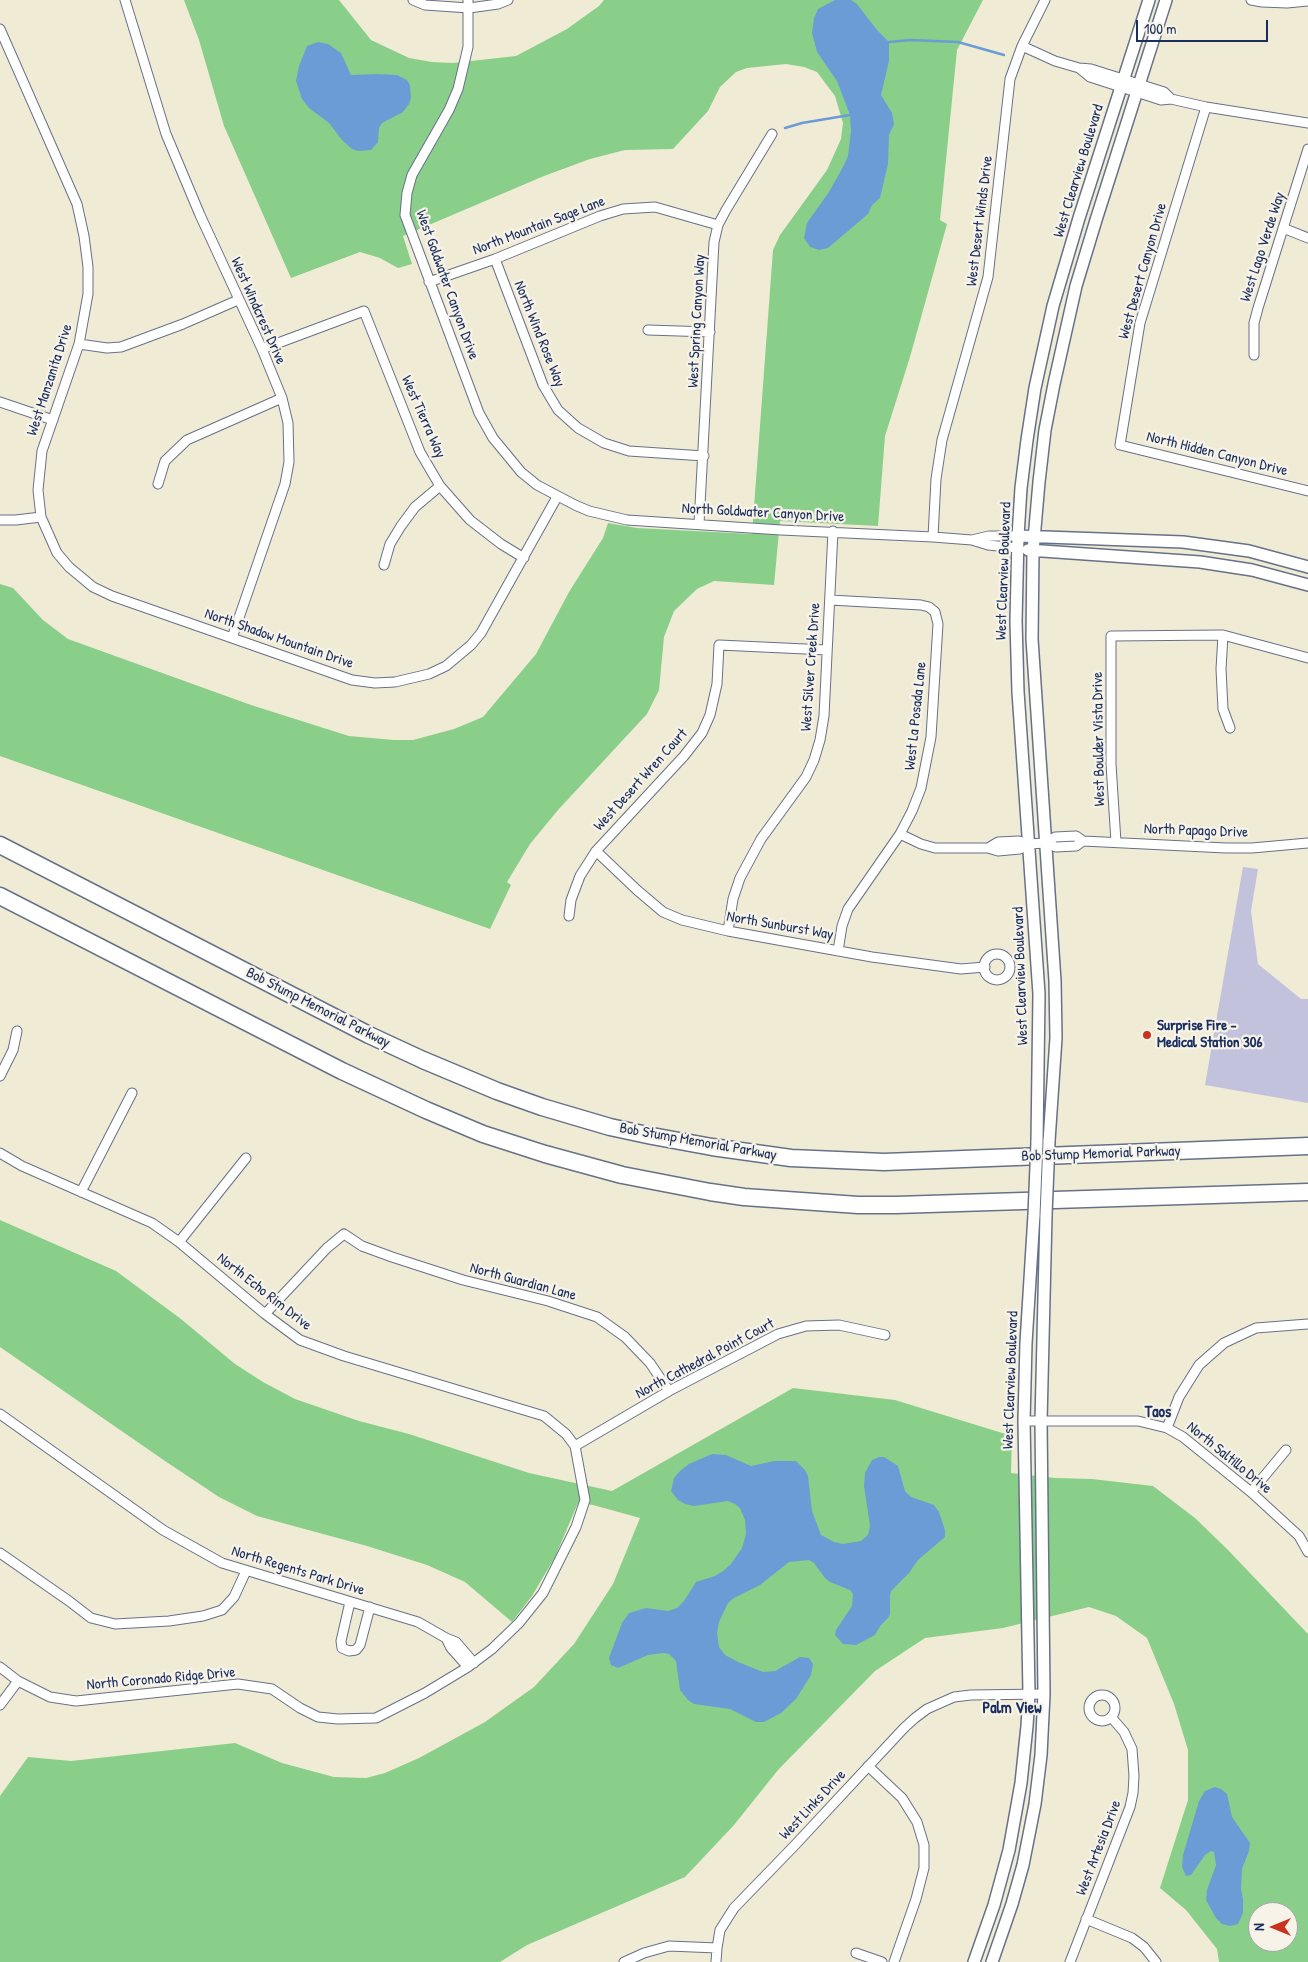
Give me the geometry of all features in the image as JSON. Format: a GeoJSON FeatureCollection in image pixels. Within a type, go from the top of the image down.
{"type":"FeatureCollection","features":[{"type":"Feature","properties":{"kind":"highway","name":"Bob Stump Memorial Parkway"},"geometry":{"type":"LineString","coordinates":[[0,846],[369,1035],[423,1060],[497,1091],[610,1127],[712,1147],[791,1158],[884,1162],[1308,1146]]}},
{"type":"Feature","properties":{"kind":"highway"},"geometry":{"type":"LineString","coordinates":[[0,896],[342,1071],[426,1110],[483,1134],[545,1154],[622,1175],[744,1197],[858,1205],[1308,1192]]}},
{"type":"Feature","properties":{"kind":"street","name":"West Windcrest Drive"},"geometry":{"type":"LineString","coordinates":[[125,0],[166,134],[238,300],[262,349],[282,398],[288,422],[290,443],[285,484],[232,638]]}},
{"type":"Feature","properties":{"kind":"street"},"geometry":{"type":"LineString","coordinates":[[413,0],[425,5],[498,4],[508,0]]}},
{"type":"Feature","properties":{"kind":"street","name":"West Desert Winds Drive"},"geometry":{"type":"LineString","coordinates":[[933,537],[938,457],[988,277],[1010,79],[1022,46],[1045,0]]}},
{"type":"Feature","properties":{"kind":"street","name":"West Clearview Boulevard"},"geometry":{"type":"LineString","coordinates":[[1043,1141],[1039,994],[1017,673],[1015,589],[1018,536],[1027,440],[1046,336],[1079,218],[1148,0]]}},
{"type":"Feature","properties":{"kind":"street","name":"West Clearview Boulevard"},"geometry":{"type":"LineString","coordinates":[[992,1962],[1023,1866],[1038,1780],[1044,1694],[1040,1215],[1043,1141],[1056,1010],[1033,649],[1034,535],[1045,430],[1062,344],[1096,220],[1166,0]]}},
{"type":"Feature","properties":{"kind":"street"},"geometry":{"type":"LineString","coordinates":[[1251,0],[1286,3],[1308,2]]}},
{"type":"Feature","properties":{"kind":"street","name":"West Goldwater Canyon Drive"},"geometry":{"type":"LineString","coordinates":[[469,4],[468,46],[458,89],[449,110],[418,163],[407,192],[405,216],[479,413],[493,438],[521,472],[537,485],[557,497]]}},
{"type":"Feature","properties":{"kind":"street","name":"West Manzanita Drive"},"geometry":{"type":"LineString","coordinates":[[0,29],[77,204],[88,267],[88,294],[79,344],[42,451],[38,490],[41,517]]}},
{"type":"Feature","properties":{"kind":"street"},"geometry":{"type":"LineString","coordinates":[[1022,46],[1055,61],[1079,68],[1091,69],[1162,100],[1171,99],[1206,107],[1308,123]]}},
{"type":"Feature","properties":{"kind":"street","name":"West Desert Canyon Drive"},"geometry":{"type":"LineString","coordinates":[[1120,445],[1140,323],[1206,107]]}},
{"type":"Feature","properties":{"kind":"street","name":"West Spring Canyon Way"},"geometry":{"type":"LineString","coordinates":[[700,524],[714,242],[718,225],[726,210],[772,134]]}},
{"type":"Feature","properties":{"kind":"street","name":"West Lago Verde Way"},"geometry":{"type":"LineString","coordinates":[[1254,355],[1254,324],[1308,149]]}},
{"type":"Feature","properties":{"kind":"street","name":"North Mountain Sage Lane"},"geometry":{"type":"LineString","coordinates":[[429,282],[495,260],[591,220],[623,209],[655,207],[718,225]]}},
{"type":"Feature","properties":{"kind":"street"},"geometry":{"type":"LineString","coordinates":[[1284,228],[1308,238]]}},
{"type":"Feature","properties":{"kind":"street","name":"North Wind Rose Way"},"geometry":{"type":"LineString","coordinates":[[495,260],[543,385],[558,410],[578,428],[604,443],[629,451],[704,456]]}},
{"type":"Feature","properties":{"kind":"street"},"geometry":{"type":"LineString","coordinates":[[79,344],[107,348],[121,347],[183,324],[238,300]]}},
{"type":"Feature","properties":{"kind":"street","name":"West Tierra Way"},"geometry":{"type":"LineString","coordinates":[[262,349],[364,311],[420,452],[440,486],[470,520],[524,558]]}},
{"type":"Feature","properties":{"kind":"street"},"geometry":{"type":"LineString","coordinates":[[648,330],[710,332]]}},
{"type":"Feature","properties":{"kind":"street"},"geometry":{"type":"LineString","coordinates":[[158,484],[165,461],[187,440],[282,398]]}},
{"type":"Feature","properties":{"kind":"street"},"geometry":{"type":"LineString","coordinates":[[0,402],[53,420]]}},
{"type":"Feature","properties":{"kind":"street","name":"North Hidden Canyon Drive"},"geometry":{"type":"LineString","coordinates":[[1120,445],[1308,491]]}},
{"type":"Feature","properties":{"kind":"street"},"geometry":{"type":"LineString","coordinates":[[384,565],[390,544],[401,526],[415,507],[440,486]]}},
{"type":"Feature","properties":{"kind":"street","name":"North Goldwater Canyon Drive"},"geometry":{"type":"LineString","coordinates":[[557,497],[589,511],[627,520],[933,537],[972,540],[988,545],[1033,551],[1200,562],[1252,570],[1308,586]]}},
{"type":"Feature","properties":{"kind":"street","name":"North Shadow Mountain Drive"},"geometry":{"type":"LineString","coordinates":[[41,517],[57,553],[80,577],[93,587],[112,596],[352,680],[385,682],[422,676],[446,666],[471,645],[481,632],[524,558],[557,497]]}},
{"type":"Feature","properties":{"kind":"street"},"geometry":{"type":"LineString","coordinates":[[0,520],[41,517]]}},
{"type":"Feature","properties":{"kind":"street","name":"West Silver Creek Drive"},"geometry":{"type":"LineString","coordinates":[[728,932],[733,899],[749,858],[792,798],[814,760],[820,740],[824,716],[833,531]]}},
{"type":"Feature","properties":{"kind":"street","name":"North Goldwater Canyon Drive"},"geometry":{"type":"LineString","coordinates":[[972,540],[988,536],[1034,535],[1203,544],[1249,551],[1308,567]]}},
{"type":"Feature","properties":{"kind":"street","name":"West La Posada Lane"},"geometry":{"type":"LineString","coordinates":[[830,600],[921,605],[929,607],[935,612],[938,624],[931,737],[921,788],[900,834],[848,909],[842,926],[838,951]]}},
{"type":"Feature","properties":{"kind":"street"},"geometry":{"type":"LineString","coordinates":[[1230,728],[1223,709],[1221,669],[1223,635],[1308,658]]}},
{"type":"Feature","properties":{"kind":"street","name":"West Boulder Vista Drive"},"geometry":{"type":"LineString","coordinates":[[1116,842],[1111,764],[1111,636],[1223,635]]}},
{"type":"Feature","properties":{"kind":"street","name":"West Desert Wren Court"},"geometry":{"type":"LineString","coordinates":[[568,916],[571,900],[580,876],[596,851],[684,756],[702,733],[710,715],[717,684],[719,645],[827,650]]}},
{"type":"Feature","properties":{"kind":"street","name":"North Papago Drive"},"geometry":{"type":"LineString","coordinates":[[900,834],[935,848],[988,848],[998,851],[1020,849],[1029,844],[1045,843],[1058,837],[1076,836],[1083,841],[1226,848],[1252,848],[1308,843]]}},
{"type":"Feature","properties":{"kind":"street","name":"North Sunburst Way"},"geometry":{"type":"LineString","coordinates":[[596,851],[636,890],[663,912],[682,920],[728,932],[938,967],[961,970],[985,967]]}},
{"type":"Feature","properties":{"kind":"street"},"geometry":{"type":"LineString","coordinates":[[0,1076],[12,1050],[17,1031]]}},
{"type":"Feature","properties":{"kind":"street"},"geometry":{"type":"LineString","coordinates":[[81,1192],[132,1093]]}},
{"type":"Feature","properties":{"kind":"street","name":"North Echo Rim Drive"},"geometry":{"type":"LineString","coordinates":[[0,1153],[22,1166],[152,1223],[180,1242],[265,1314],[300,1340],[344,1356],[544,1416],[566,1434],[575,1446]]}},
{"type":"Feature","properties":{"kind":"street"},"geometry":{"type":"LineString","coordinates":[[180,1242],[246,1158]]}},
{"type":"Feature","properties":{"kind":"street","name":"West Clearview Boulevard"},"geometry":{"type":"LineString","coordinates":[[974,1962],[994,1905],[1015,1822],[1024,1756],[1029,1694],[1024,1421],[1026,1343],[1040,1215]]}},
{"type":"Feature","properties":{"kind":"street","name":"North Guardian Lane"},"geometry":{"type":"LineString","coordinates":[[265,1314],[327,1248],[344,1234],[362,1246],[392,1257],[463,1280],[548,1301],[597,1317],[625,1336],[650,1363],[669,1391]]}},
{"type":"Feature","properties":{"kind":"street"},"geometry":{"type":"LineString","coordinates":[[1167,1428],[1179,1397],[1199,1365],[1224,1344],[1256,1328],[1308,1324]]}},
{"type":"Feature","properties":{"kind":"street","name":"North Cathedral Point Court"},"geometry":{"type":"LineString","coordinates":[[575,1446],[669,1391],[778,1334],[806,1326],[839,1325],[885,1335]]}},
{"type":"Feature","properties":{"kind":"street","name":"North Regents Park Drive"},"geometry":{"type":"LineString","coordinates":[[0,1414],[163,1530],[222,1563],[418,1622],[456,1642],[471,1665]]}},
{"type":"Feature","properties":{"kind":"street","name":"North Saltillo Drive"},"geometry":{"type":"LineString","coordinates":[[1024,1421],[1138,1421],[1167,1428],[1184,1437],[1251,1492],[1299,1536],[1308,1552]]}},
{"type":"Feature","properties":{"kind":"street","name":"North Coronado Ridge Drive"},"geometry":{"type":"LineString","coordinates":[[0,1667],[18,1681],[50,1697],[76,1701],[238,1684],[272,1689],[300,1708],[318,1717],[338,1719],[376,1718],[425,1693],[471,1665],[506,1637],[532,1610],[543,1593],[576,1526],[585,1500],[575,1446]]}},
{"type":"Feature","properties":{"kind":"street"},"geometry":{"type":"LineString","coordinates":[[1251,1492],[1286,1450]]}},
{"type":"Feature","properties":{"kind":"street"},"geometry":{"type":"LineString","coordinates":[[0,1553],[91,1618],[115,1624],[177,1620],[203,1616],[222,1610],[234,1597],[246,1571]]}},
{"type":"Feature","properties":{"kind":"street"},"geometry":{"type":"LineString","coordinates":[[350,1602],[341,1641],[342,1648],[348,1651],[356,1650],[360,1645],[370,1607]]}},
{"type":"Feature","properties":{"kind":"street"},"geometry":{"type":"LineString","coordinates":[[0,1705],[18,1681]]}},
{"type":"Feature","properties":{"kind":"street","name":"West Links Drive"},"geometry":{"type":"LineString","coordinates":[[716,1962],[720,1930],[734,1908],[904,1728],[927,1709],[954,1696],[1044,1694]]}},
{"type":"Feature","properties":{"kind":"street","name":"West Artesia Drive"},"geometry":{"type":"LineString","coordinates":[[1070,1962],[1130,1808],[1133,1792],[1132,1749],[1124,1732],[1111,1717]]}},
{"type":"Feature","properties":{"kind":"street"},"geometry":{"type":"LineString","coordinates":[[868,1766],[902,1798],[917,1822],[924,1845],[924,1868],[916,1899],[894,1962]]}},
{"type":"Feature","properties":{"kind":"street"},"geometry":{"type":"LineString","coordinates":[[1086,1919],[1132,1938],[1156,1962]]}},
{"type":"Feature","properties":{"kind":"street"},"geometry":{"type":"LineString","coordinates":[[624,1962],[644,1953],[669,1946],[717,1948]]}},
{"type":"Feature","properties":{"kind":"street"},"geometry":{"type":"LineString","coordinates":[[856,1953],[882,1962]]}},
{"type":"Feature","properties":{"kind":"shaded area"},"geometry":{"type":"Polygon","coordinates":[[[1243,867],[1258,869],[1251,911],[1258,964],[1301,999],[1308,999],[1308,1103],[1205,1085],[1243,867]]]}},
{"type":"Feature","properties":{"kind":"green space"},"geometry":{"type":"Polygon","coordinates":[[[184,0],[339,0],[371,40],[409,58],[453,63],[516,56],[567,29],[599,6],[604,0],[983,0],[957,50],[940,220],[947,224],[910,357],[885,436],[878,526],[780,521],[774,585],[714,581],[697,589],[674,611],[664,637],[659,690],[647,714],[558,810],[530,844],[507,882],[511,885],[490,929],[0,756],[0,584],[13,588],[43,620],[68,639],[251,705],[349,736],[413,740],[454,729],[483,717],[536,654],[569,592],[603,538],[608,523],[637,528],[752,534],[773,250],[780,235],[827,170],[841,139],[843,123],[835,96],[817,72],[804,67],[786,64],[747,68],[736,72],[720,87],[708,111],[673,149],[625,150],[590,159],[544,176],[403,236],[412,264],[398,268],[380,258],[360,252],[291,278],[224,126],[199,40],[184,0]]]}},
{"type":"Feature","properties":{"kind":"green space"},"geometry":{"type":"Polygon","coordinates":[[[0,1220],[116,1271],[181,1319],[235,1364],[295,1399],[359,1421],[409,1434],[529,1473],[612,1491],[793,1388],[895,1400],[1012,1436],[1011,1473],[1153,1486],[1195,1518],[1308,1634],[1308,1962],[1219,1962],[1217,1949],[1186,1910],[1160,1888],[1188,1800],[1188,1750],[1174,1704],[1147,1638],[1116,1616],[1089,1607],[1003,1628],[925,1638],[875,1671],[778,1770],[734,1825],[685,1877],[527,1945],[500,1962],[0,1962],[0,1796],[28,1757],[71,1761],[235,1743],[282,1763],[334,1777],[366,1778],[385,1773],[419,1758],[485,1722],[534,1687],[574,1644],[613,1584],[640,1518],[593,1505],[578,1503],[555,1557],[532,1596],[512,1622],[465,1582],[427,1565],[367,1546],[257,1516],[219,1497],[0,1347],[0,1220]]]}},
{"type":"Feature","properties":{"kind":"water"},"geometry":{"type":"Polygon","coordinates":[[[835,0],[851,0],[857,4],[889,42],[889,61],[881,95],[892,113],[894,124],[889,135],[888,164],[880,198],[872,205],[868,214],[828,248],[819,250],[810,247],[804,238],[807,223],[829,192],[843,167],[848,156],[851,131],[850,115],[837,81],[817,52],[812,33],[814,18],[818,9],[835,0]]]}},
{"type":"Feature","properties":{"kind":"water"},"geometry":{"type":"Polygon","coordinates":[[[318,42],[328,44],[341,53],[351,75],[397,75],[407,80],[410,85],[411,98],[409,104],[403,112],[382,123],[379,128],[378,142],[371,150],[358,151],[352,149],[342,140],[329,123],[309,108],[302,99],[296,81],[299,66],[307,46],[318,42]]]}},
{"type":"Feature","properties":{"kind":"water"},"geometry":{"type":"Polygon","coordinates":[[[712,1454],[726,1455],[751,1466],[774,1461],[796,1461],[808,1476],[812,1511],[821,1535],[834,1542],[843,1544],[861,1541],[868,1535],[870,1526],[864,1486],[865,1473],[872,1460],[884,1457],[898,1466],[905,1491],[911,1497],[934,1505],[939,1512],[945,1530],[945,1537],[918,1560],[909,1573],[891,1591],[890,1614],[875,1635],[856,1645],[843,1644],[835,1635],[836,1630],[852,1606],[853,1594],[850,1590],[830,1582],[814,1563],[809,1560],[789,1562],[760,1585],[728,1603],[719,1622],[717,1633],[719,1647],[725,1655],[763,1672],[775,1671],[800,1657],[809,1658],[813,1664],[811,1675],[796,1699],[781,1713],[764,1722],[756,1722],[730,1709],[694,1704],[688,1700],[680,1690],[676,1661],[669,1654],[648,1655],[618,1668],[611,1665],[609,1658],[622,1623],[629,1613],[646,1608],[668,1611],[677,1608],[684,1601],[696,1582],[715,1576],[723,1571],[731,1564],[742,1548],[746,1534],[745,1520],[740,1508],[728,1501],[694,1506],[685,1504],[678,1500],[671,1491],[674,1478],[681,1470],[689,1464],[712,1454]]]}},
{"type":"Feature","properties":{"kind":"water"},"geometry":{"type":"Polygon","coordinates":[[[1215,1787],[1227,1794],[1232,1817],[1250,1843],[1242,1869],[1243,1913],[1238,1924],[1230,1926],[1222,1924],[1216,1918],[1206,1900],[1207,1890],[1216,1865],[1214,1852],[1211,1851],[1205,1855],[1191,1875],[1186,1876],[1182,1867],[1183,1855],[1199,1801],[1205,1791],[1215,1787]]]}},
{"type":"Feature","properties":{"kind":"waterway"},"geometry":{"type":"LineString","coordinates":[[889,42],[911,40],[958,42],[1004,55]]}},
{"type":"Feature","properties":{"kind":"waterway"},"geometry":{"type":"LineString","coordinates":[[785,128],[802,123],[850,115]]}},
{"type":"Feature","properties":{"kind":"place","name":"Surprise Fire - Medical Station 306"},"geometry":{"type":"Point","coordinates":[1147,1035]}},
{"type":"Feature","properties":{"kind":"district","name":"Taos"},"geometry":{"type":"Point","coordinates":[1158,1413]}},
{"type":"Feature","properties":{"kind":"district","name":"Palm View"},"geometry":{"type":"Point","coordinates":[1012,1709]}}]}
